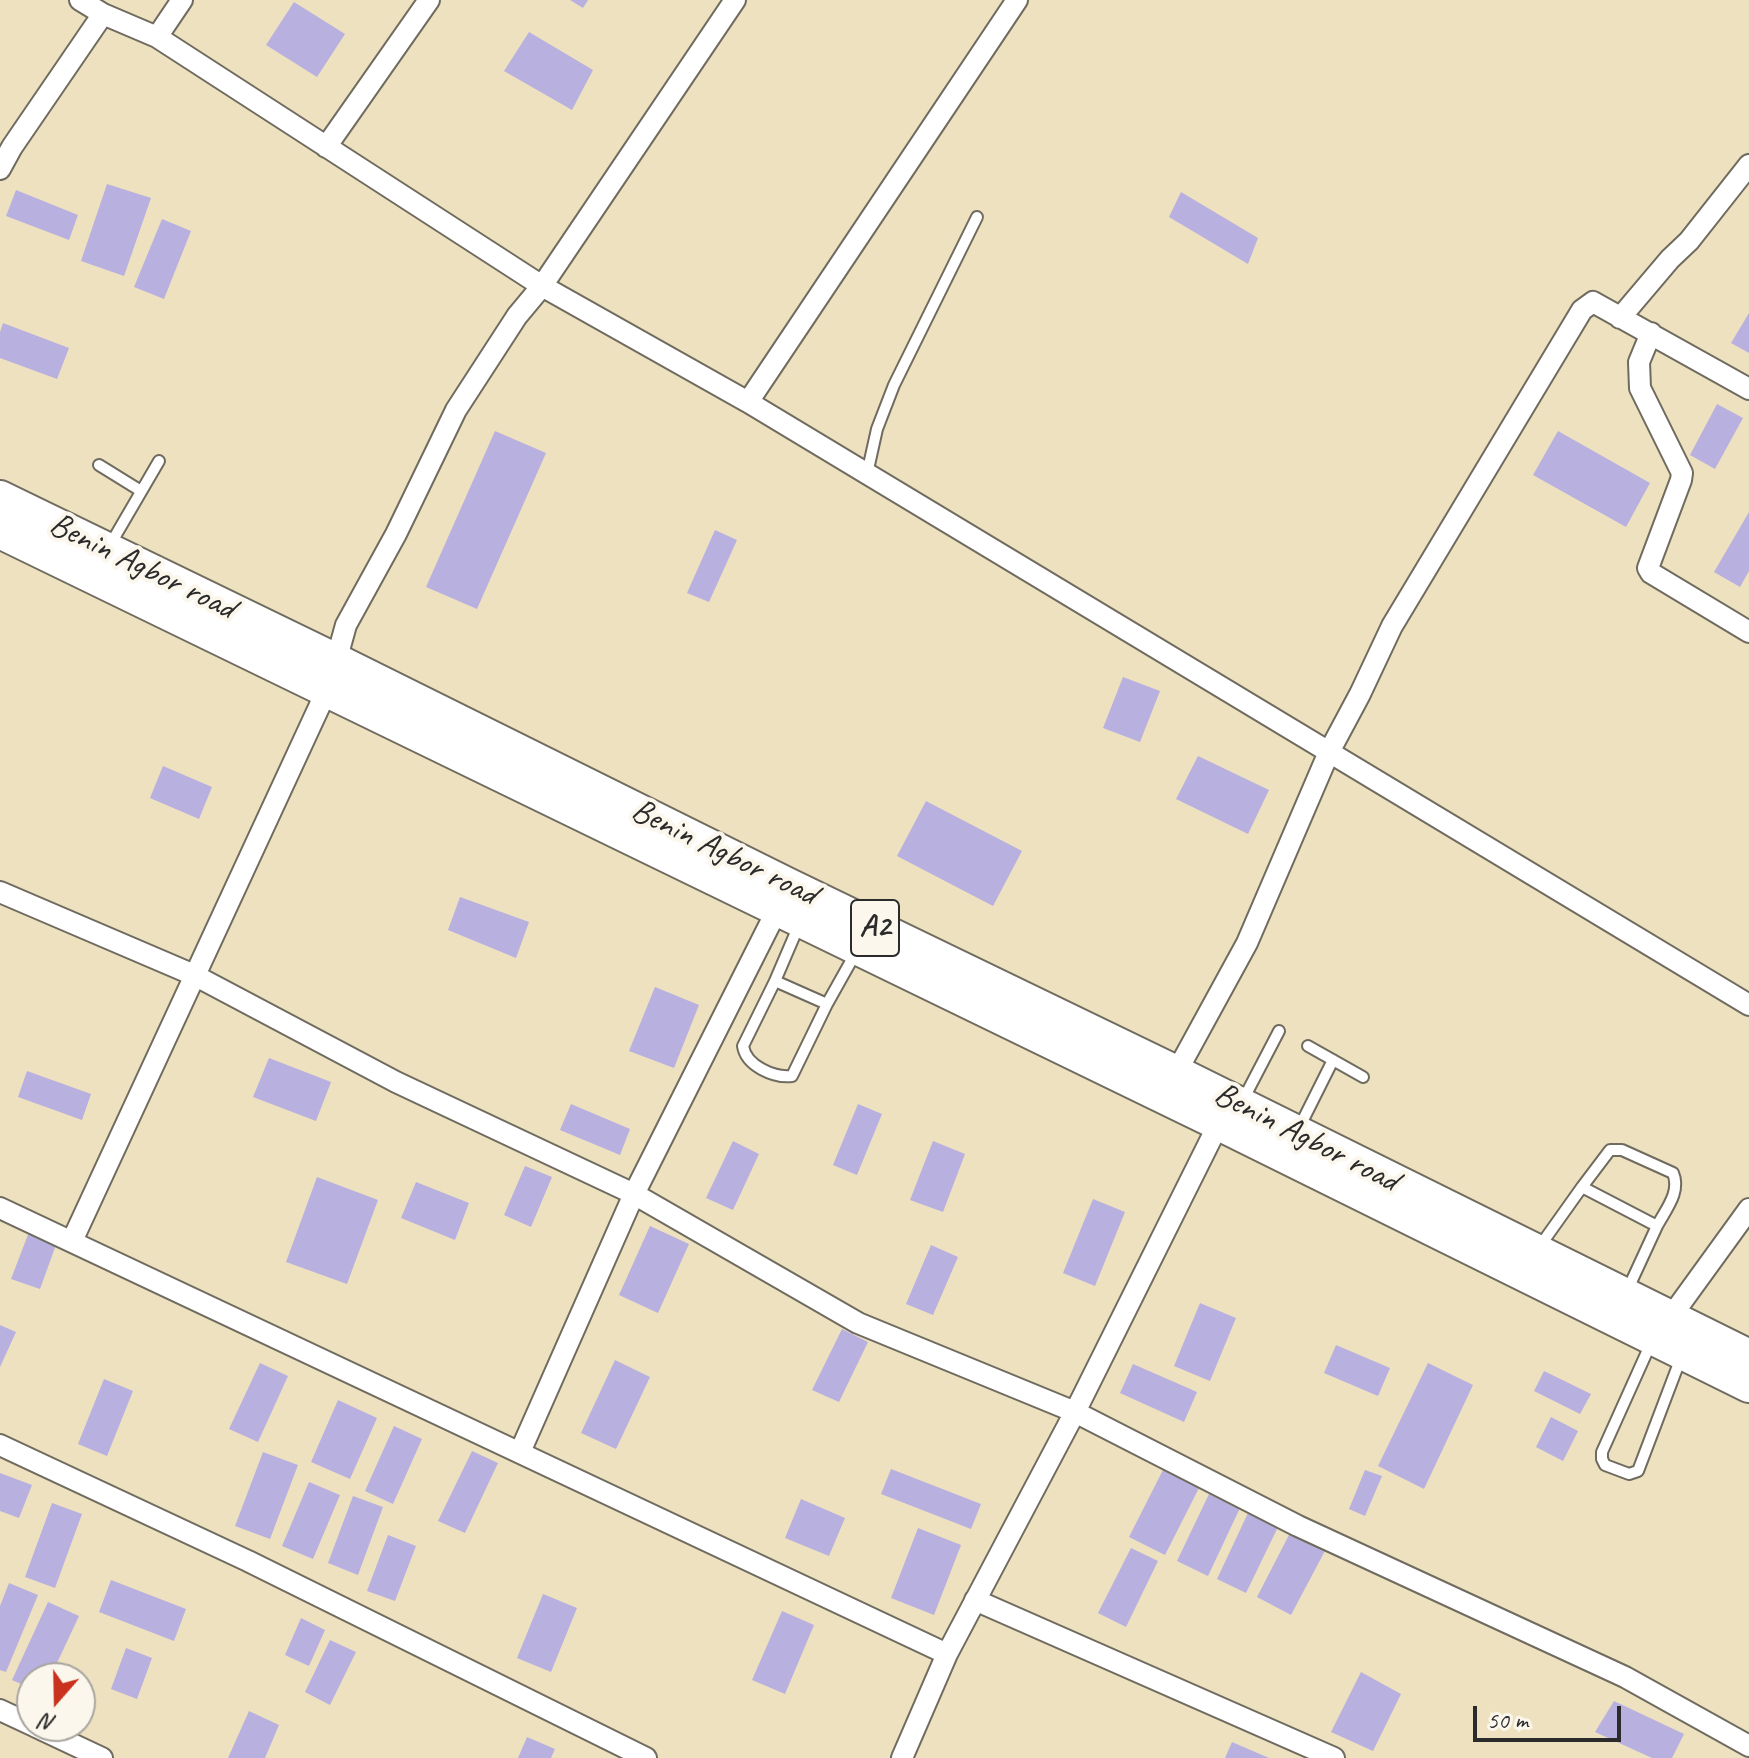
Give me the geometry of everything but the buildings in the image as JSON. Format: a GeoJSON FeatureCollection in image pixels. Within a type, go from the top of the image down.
{"type":"FeatureCollection","features":[{"type":"Feature","properties":{"kind":"highway","name":"Benin Agbor road"},"geometry":{"type":"LineString","coordinates":[[0,498],[107,550],[332,675],[790,914],[1170,1084]]}},
{"type":"Feature","properties":{"kind":"highway","name":"Benin Agbor road"},"geometry":{"type":"LineString","coordinates":[[0,531],[332,675],[789,886],[1170,1084],[1668,1336],[1749,1385]]}},
{"type":"Feature","properties":{"kind":"highway","name":"Benin Agbor road"},"geometry":{"type":"LineString","coordinates":[[1230,1114],[1297,1134],[1624,1296],[1668,1336],[1749,1357]]}},
{"type":"Feature","properties":{"kind":"street"},"geometry":{"type":"LineString","coordinates":[[80,0],[103,14],[157,37],[542,286],[748,402],[1749,1005]]}},
{"type":"Feature","properties":{"kind":"street"},"geometry":{"type":"LineString","coordinates":[[157,37],[182,0]]}},
{"type":"Feature","properties":{"kind":"street"},"geometry":{"type":"LineString","coordinates":[[326,147],[429,0]]}},
{"type":"Feature","properties":{"kind":"street"},"geometry":{"type":"LineString","coordinates":[[72,1241],[332,675],[346,625],[396,534],[456,410],[517,316],[542,286],[735,0]]}},
{"type":"Feature","properties":{"kind":"street"},"geometry":{"type":"LineString","coordinates":[[748,402],[1017,0]]}},
{"type":"Feature","properties":{"kind":"street"},"geometry":{"type":"LineString","coordinates":[[0,169],[103,14]]}},
{"type":"Feature","properties":{"kind":"street"},"geometry":{"type":"LineString","coordinates":[[1620,318],[1689,241],[1749,165]]}},
{"type":"Feature","properties":{"kind":"street"},"geometry":{"type":"LineString","coordinates":[[1170,1084],[1247,943],[1329,752],[1392,626],[1582,310],[1593,302],[1749,389]]}},
{"type":"Feature","properties":{"kind":"street"},"geometry":{"type":"LineString","coordinates":[[1651,333],[1639,362],[1640,388],[1682,473],[1648,568],[1651,573],[1749,632]]}},
{"type":"Feature","properties":{"kind":"street"},"geometry":{"type":"LineString","coordinates":[[0,892],[194,975],[396,1082],[634,1194],[858,1323],[1075,1412],[1298,1526],[1625,1677],[1749,1746]]}},
{"type":"Feature","properties":{"kind":"street"},"geometry":{"type":"LineString","coordinates":[[520,1452],[634,1194],[790,914]]}},
{"type":"Feature","properties":{"kind":"street"},"geometry":{"type":"LineString","coordinates":[[902,1758],[947,1654],[1230,1114]]}},
{"type":"Feature","properties":{"kind":"street"},"geometry":{"type":"LineString","coordinates":[[0,1208],[947,1654]]}},
{"type":"Feature","properties":{"kind":"street"},"geometry":{"type":"LineString","coordinates":[[1668,1336],[1749,1209]]}},
{"type":"Feature","properties":{"kind":"street"},"geometry":{"type":"LineString","coordinates":[[0,1445],[248,1561],[646,1758]]}},
{"type":"Feature","properties":{"kind":"street"},"geometry":{"type":"LineString","coordinates":[[975,1600],[1334,1758]]}},
{"type":"Feature","properties":{"kind":"street"},"geometry":{"type":"LineString","coordinates":[[68,1742],[102,1758]]}},
{"type":"Feature","properties":{"kind":"lane"},"geometry":{"type":"LineString","coordinates":[[867,474],[877,429],[894,385],[977,217]]}},
{"type":"Feature","properties":{"kind":"lane"},"geometry":{"type":"LineString","coordinates":[[107,550],[159,461]]}},
{"type":"Feature","properties":{"kind":"lane"},"geometry":{"type":"LineString","coordinates":[[99,465],[141,491]]}},
{"type":"Feature","properties":{"kind":"lane"},"geometry":{"type":"LineString","coordinates":[[790,914],[775,981],[743,1046],[745,1056],[752,1063],[781,1077],[792,1076],[858,947]]}},
{"type":"Feature","properties":{"kind":"lane"},"geometry":{"type":"LineString","coordinates":[[775,981],[827,1004]]}},
{"type":"Feature","properties":{"kind":"lane"},"geometry":{"type":"LineString","coordinates":[[1230,1114],[1279,1031]]}},
{"type":"Feature","properties":{"kind":"lane"},"geometry":{"type":"LineString","coordinates":[[1308,1046],[1363,1077]]}},
{"type":"Feature","properties":{"kind":"lane"},"geometry":{"type":"LineString","coordinates":[[1297,1134],[1333,1060]]}},
{"type":"Feature","properties":{"kind":"lane"},"geometry":{"type":"LineString","coordinates":[[1536,1252],[1610,1150],[1622,1150],[1673,1173],[1677,1182],[1676,1192],[1624,1296]]}},
{"type":"Feature","properties":{"kind":"lane"},"geometry":{"type":"LineString","coordinates":[[1582,1187],[1657,1226]]}},
{"type":"Feature","properties":{"kind":"lane"},"geometry":{"type":"LineString","coordinates":[[1668,1336],[1638,1471],[1629,1474],[1605,1465],[1602,1452],[1668,1336]]}}]}
